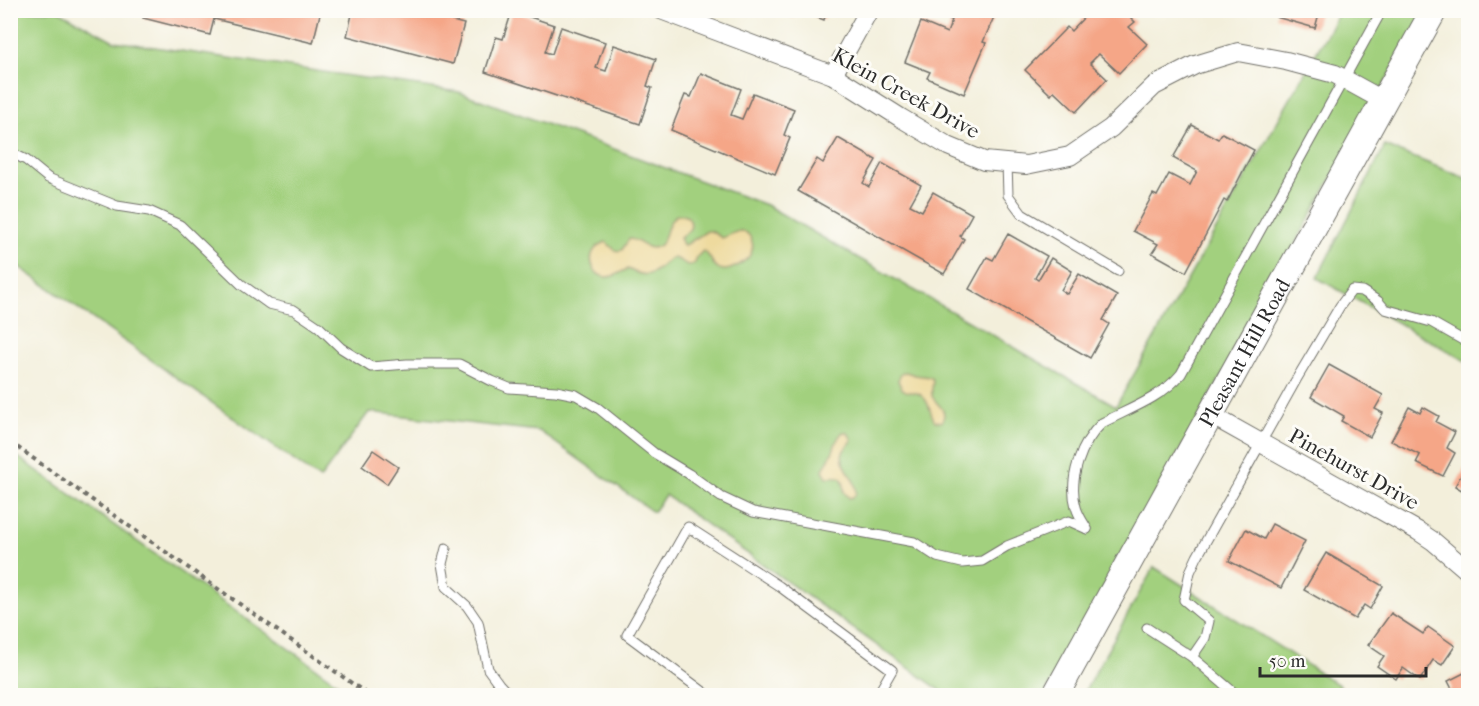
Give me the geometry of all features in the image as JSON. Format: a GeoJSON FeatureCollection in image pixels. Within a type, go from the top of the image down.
{"type":"FeatureCollection","features":[{"type":"Feature","properties":{"kind":"street","name":"Klein Creek Drive"},"geometry":{"type":"LineString","coordinates":[[661,10],[833,75],[948,146],[984,161],[1026,165],[1070,156],[1111,128],[1154,86],[1195,65],[1238,52],[1287,61],[1335,74],[1384,101]]}},
{"type":"Feature","properties":{"kind":"street"},"geometry":{"type":"LineString","coordinates":[[833,75],[869,10]]}},
{"type":"Feature","properties":{"kind":"street","name":"Pleasant Hill Road"},"geometry":{"type":"LineString","coordinates":[[1055,696],[1434,10]]}},
{"type":"Feature","properties":{"kind":"street","name":"Pinehurst Drive"},"geometry":{"type":"LineString","coordinates":[[1211,415],[1418,531],[1468,571]]}},
{"type":"Feature","properties":{"kind":"lane"},"geometry":{"type":"LineString","coordinates":[[10,152],[26,160],[48,178],[117,206],[150,211],[180,225],[241,284],[269,304],[294,310],[319,327],[340,348],[371,367],[459,364],[509,388],[556,391],[576,395],[598,408],[654,453],[721,497],[753,512],[914,542],[937,556],[962,563],[982,561],[1007,546],[1069,521],[1087,529],[1076,509],[1073,494],[1078,460],[1086,443],[1102,423],[1160,393],[1181,374],[1382,10]]}},
{"type":"Feature","properties":{"kind":"lane"},"geometry":{"type":"LineString","coordinates":[[1007,163],[1008,195],[1022,214],[1118,271]]}},
{"type":"Feature","properties":{"kind":"lane"},"geometry":{"type":"LineString","coordinates":[[1192,657],[1205,638],[1209,621],[1184,600],[1190,572],[1334,315],[1352,290],[1362,291],[1378,301],[1385,309],[1431,322],[1468,342]]}},
{"type":"Feature","properties":{"kind":"lane"},"geometry":{"type":"LineString","coordinates":[[709,696],[627,635],[688,527],[779,586],[892,670],[877,696]]}},
{"type":"Feature","properties":{"kind":"lane"},"geometry":{"type":"LineString","coordinates":[[446,548],[442,564],[446,587],[467,606],[478,622],[488,669],[510,696]]}},
{"type":"Feature","properties":{"kind":"lane"},"geometry":{"type":"LineString","coordinates":[[1148,628],[1192,657],[1235,696]]}},
{"type":"Feature","properties":{"kind":"path"},"geometry":{"type":"LineString","coordinates":[[10,442],[370,696]]}},
{"type":"Feature","properties":{"kind":"green space"},"geometry":{"type":"Polygon","coordinates":[[[11,11],[59,11],[114,41],[459,92],[766,205],[1116,406],[1340,11],[1425,11],[1044,695],[947,695],[665,495],[653,512],[539,431],[369,412],[320,479],[11,261],[11,11]]]}},
{"type":"Feature","properties":{"kind":"green space"},"geometry":{"type":"Polygon","coordinates":[[[1385,146],[1468,179],[1468,362],[1317,278],[1385,146]]]}},
{"type":"Feature","properties":{"kind":"green space"},"geometry":{"type":"Polygon","coordinates":[[[11,452],[354,695],[11,695],[11,452]]]}},
{"type":"Feature","properties":{"kind":"green space"},"geometry":{"type":"Polygon","coordinates":[[[1154,567],[1339,685],[1349,695],[1082,696],[1154,567]]]}},
{"type":"Feature","properties":{"kind":"sand"},"geometry":{"type":"Polygon","coordinates":[[[677,215],[688,217],[691,224],[688,231],[680,238],[683,245],[707,231],[722,238],[740,231],[747,233],[751,239],[753,246],[751,253],[743,262],[726,270],[716,267],[703,251],[692,265],[671,258],[656,271],[647,274],[635,273],[628,269],[614,276],[605,277],[596,272],[591,260],[594,251],[599,246],[606,242],[619,251],[629,239],[652,248],[656,247],[663,242],[670,223],[677,215]]]}},
{"type":"Feature","properties":{"kind":"sand"},"geometry":{"type":"Polygon","coordinates":[[[902,373],[930,377],[933,380],[932,396],[944,414],[941,422],[935,421],[924,398],[917,393],[903,390],[900,386],[898,380],[902,373]]]}},
{"type":"Feature","properties":{"kind":"sand"},"geometry":{"type":"Polygon","coordinates":[[[843,432],[848,433],[852,440],[842,457],[856,488],[856,494],[849,498],[844,492],[843,480],[836,476],[827,477],[823,470],[843,432]]]}},
{"type":"Feature","properties":{"kind":"building"},"geometry":{"type":"Polygon","coordinates":[[[145,10],[321,10],[313,43],[214,19],[210,35],[143,18],[145,10]]]}},
{"type":"Feature","properties":{"kind":"building"},"geometry":{"type":"Polygon","coordinates":[[[353,10],[405,10],[405,12],[418,15],[419,10],[454,10],[452,21],[464,24],[453,64],[347,36],[353,10]]]}},
{"type":"Feature","properties":{"kind":"building"},"geometry":{"type":"Polygon","coordinates":[[[774,10],[797,10],[794,18],[774,10]]]}},
{"type":"Feature","properties":{"kind":"building"},"geometry":{"type":"Polygon","coordinates":[[[798,10],[827,10],[824,20],[798,10]]]}},
{"type":"Feature","properties":{"kind":"building"},"geometry":{"type":"Polygon","coordinates":[[[930,10],[997,10],[983,42],[986,43],[964,94],[927,78],[930,72],[905,62],[921,22],[947,33],[952,20],[930,10]]]}},
{"type":"Feature","properties":{"kind":"building"},"geometry":{"type":"Polygon","coordinates":[[[1091,10],[1123,10],[1135,22],[1129,27],[1147,44],[1119,73],[1099,54],[1090,63],[1107,79],[1076,112],[1054,91],[1051,95],[1025,70],[1067,27],[1071,31],[1091,10]]]}},
{"type":"Feature","properties":{"kind":"building"},"geometry":{"type":"Polygon","coordinates":[[[1278,10],[1320,10],[1315,28],[1276,17],[1278,10]]]}},
{"type":"Feature","properties":{"kind":"building"},"geometry":{"type":"Polygon","coordinates":[[[512,11],[554,25],[545,52],[552,54],[561,27],[605,42],[596,68],[606,71],[614,45],[656,59],[647,86],[652,88],[640,124],[485,72],[496,37],[503,39],[512,11]]]}},
{"type":"Feature","properties":{"kind":"building"},"geometry":{"type":"Polygon","coordinates":[[[701,73],[741,89],[731,115],[742,119],[753,93],[794,109],[784,135],[790,138],[775,174],[671,130],[685,95],[691,97],[701,73]]]}},
{"type":"Feature","properties":{"kind":"building"},"geometry":{"type":"Polygon","coordinates":[[[1192,125],[1218,139],[1222,133],[1254,150],[1227,202],[1224,200],[1186,272],[1152,253],[1158,244],[1133,231],[1153,194],[1157,196],[1169,174],[1190,185],[1197,171],[1173,158],[1192,125]]]}},
{"type":"Feature","properties":{"kind":"building"},"geometry":{"type":"Polygon","coordinates":[[[838,138],[876,160],[863,183],[869,187],[882,163],[921,185],[910,205],[922,211],[933,192],[972,214],[960,236],[964,239],[944,274],[798,191],[817,159],[823,163],[838,138]]]}},
{"type":"Feature","properties":{"kind":"building"},"geometry":{"type":"Polygon","coordinates":[[[1008,234],[1047,256],[1035,278],[1038,280],[1051,258],[1072,271],[1061,290],[1067,294],[1079,274],[1117,296],[1103,320],[1109,324],[1090,358],[969,289],[987,257],[993,260],[1008,234]]]}},
{"type":"Feature","properties":{"kind":"building"},"geometry":{"type":"Polygon","coordinates":[[[1329,365],[1383,395],[1375,409],[1383,413],[1370,437],[1341,421],[1344,416],[1311,397],[1329,365]]]}},
{"type":"Feature","properties":{"kind":"building"},"geometry":{"type":"Polygon","coordinates":[[[1409,407],[1420,413],[1423,407],[1439,416],[1436,422],[1455,432],[1447,448],[1455,453],[1443,476],[1416,463],[1420,455],[1391,441],[1409,407]]]}},
{"type":"Feature","properties":{"kind":"building"},"geometry":{"type":"Polygon","coordinates":[[[373,450],[398,467],[387,484],[362,466],[373,450]]]}},
{"type":"Feature","properties":{"kind":"building"},"geometry":{"type":"Polygon","coordinates":[[[1468,463],[1468,494],[1455,486],[1468,463]]]}},
{"type":"Feature","properties":{"kind":"building"},"geometry":{"type":"Polygon","coordinates":[[[1272,524],[1305,541],[1281,588],[1229,561],[1246,529],[1264,539],[1272,524]]]}},
{"type":"Feature","properties":{"kind":"building"},"geometry":{"type":"Polygon","coordinates":[[[1326,553],[1383,586],[1370,609],[1364,605],[1355,619],[1304,590],[1326,553]]]}},
{"type":"Feature","properties":{"kind":"building"},"geometry":{"type":"Polygon","coordinates":[[[1391,613],[1423,634],[1428,627],[1455,646],[1442,665],[1433,660],[1420,680],[1403,668],[1396,679],[1377,666],[1384,656],[1368,645],[1391,613]]]}},
{"type":"Feature","properties":{"kind":"building"},"geometry":{"type":"Polygon","coordinates":[[[1468,671],[1468,696],[1437,696],[1452,689],[1448,681],[1468,671]]]}}]}
